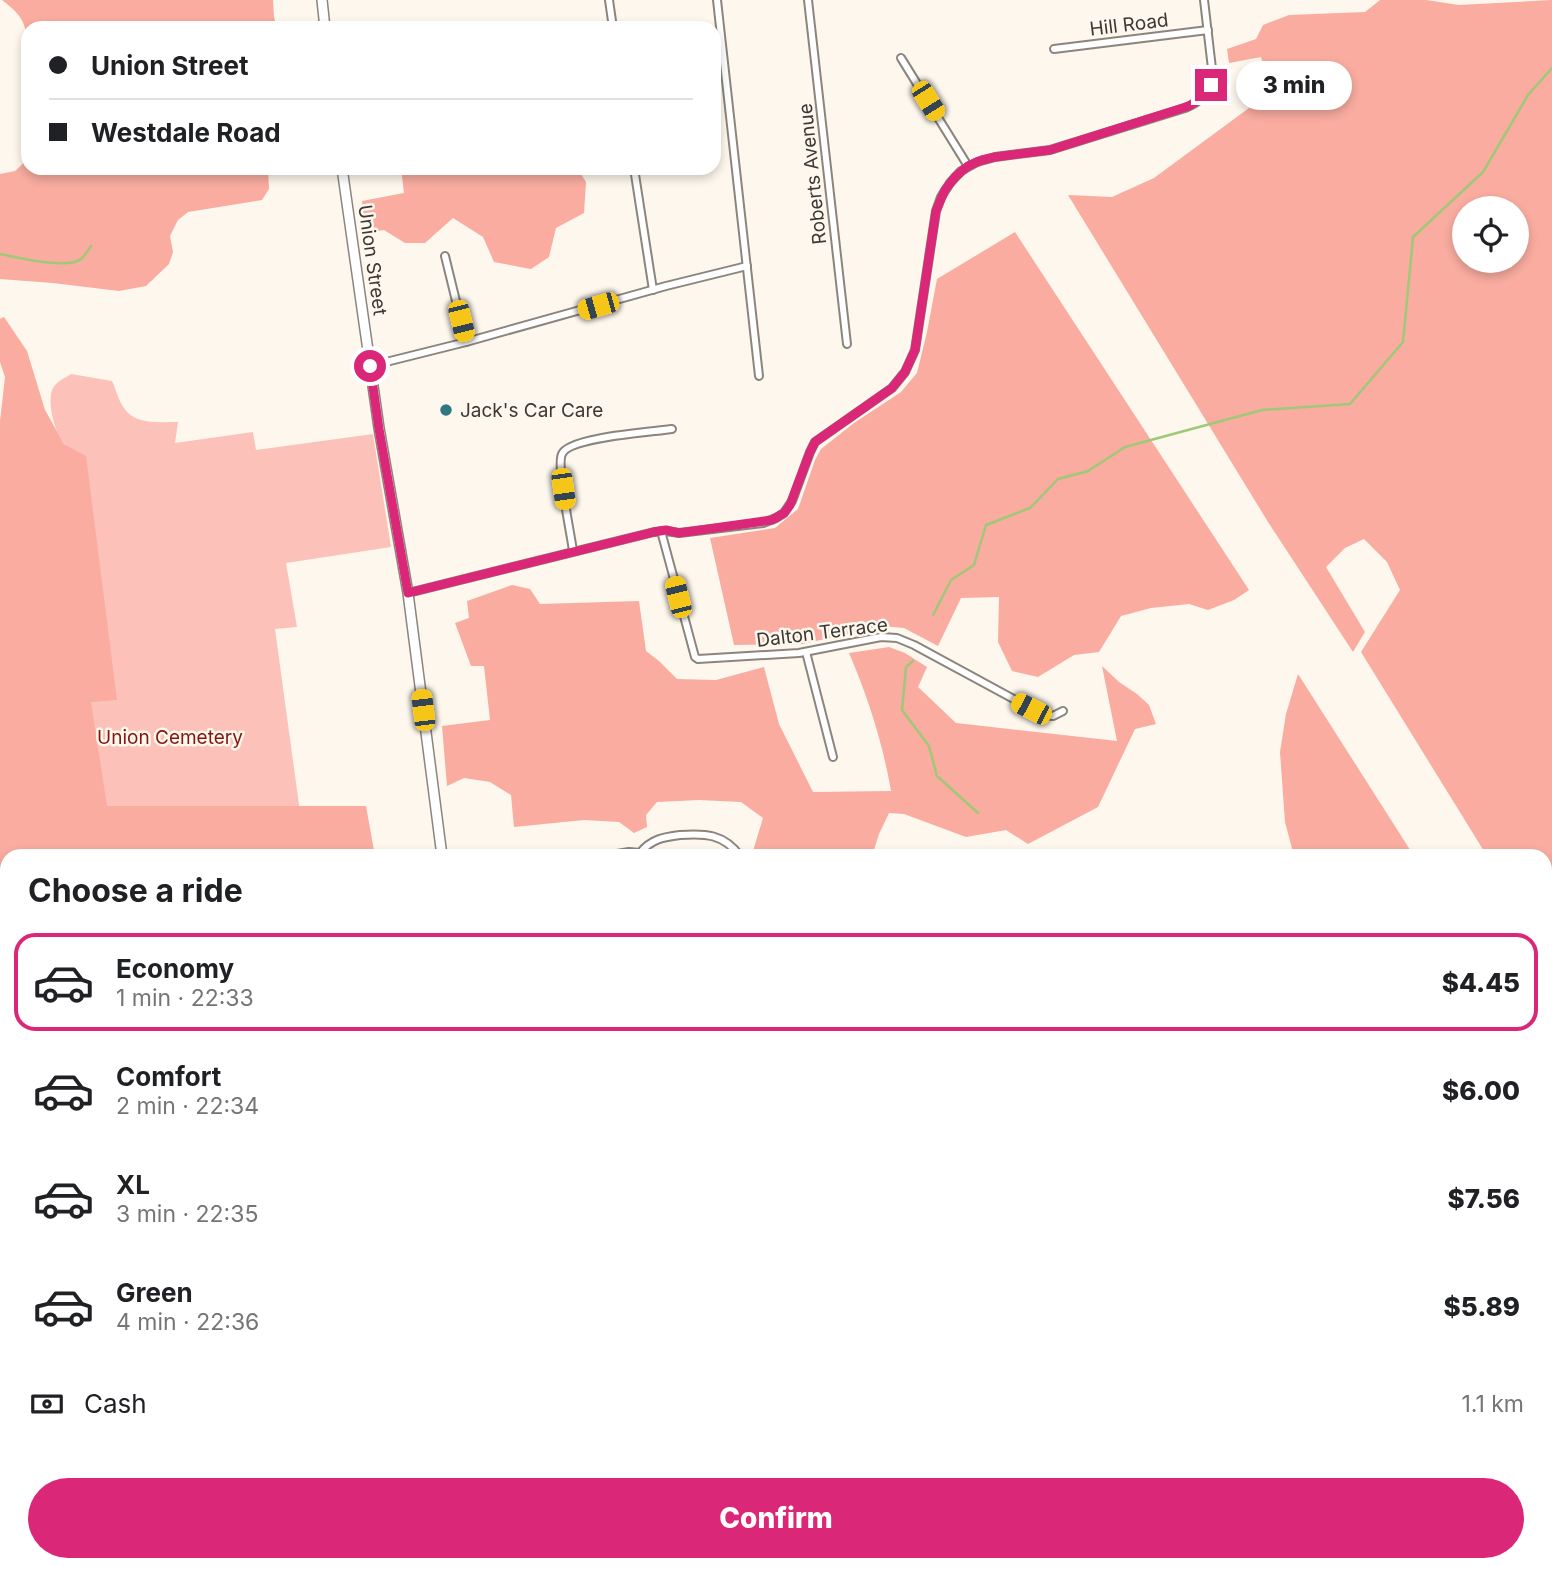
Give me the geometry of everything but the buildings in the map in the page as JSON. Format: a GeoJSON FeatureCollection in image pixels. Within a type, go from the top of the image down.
{"type":"FeatureCollection","features":[{"type":"Feature","properties":{"kind":"main road"},"geometry":{"type":"LineString","coordinates":[[322,0],[324,21]]}},
{"type":"Feature","properties":{"kind":"main road","name":"Union Street"},"geometry":{"type":"LineString","coordinates":[[343,175],[379,429],[408,593],[441,849]]}},
{"type":"Feature","properties":{"kind":"street"},"geometry":{"type":"LineString","coordinates":[[609,0],[612,21]]}},
{"type":"Feature","properties":{"kind":"street"},"geometry":{"type":"LineString","coordinates":[[717,0],[719,21]]}},
{"type":"Feature","properties":{"kind":"street","name":"Roberts Avenue"},"geometry":{"type":"LineString","coordinates":[[808,0],[847,344]]}},
{"type":"Feature","properties":{"kind":"street"},"geometry":{"type":"LineString","coordinates":[[408,593],[661,531],[679,533],[767,522],[784,513],[792,501],[815,442],[886,392],[905,372],[916,343],[938,204],[950,183],[968,166],[982,160],[1050,150],[1196,103],[1207,93],[1213,77],[1204,0]]}},
{"type":"Feature","properties":{"kind":"street","name":"Hill Road"},"geometry":{"type":"LineString","coordinates":[[1054,49],[1208,30]]}},
{"type":"Feature","properties":{"kind":"street"},"geometry":{"type":"LineString","coordinates":[[721,35],[759,376]]}},
{"type":"Feature","properties":{"kind":"street"},"geometry":{"type":"LineString","coordinates":[[901,58],[968,166]]}},
{"type":"Feature","properties":{"kind":"street"},"geometry":{"type":"LineString","coordinates":[[635,175],[653,290]]}},
{"type":"Feature","properties":{"kind":"street"},"geometry":{"type":"LineString","coordinates":[[445,256],[466,342]]}},
{"type":"Feature","properties":{"kind":"street"},"geometry":{"type":"LineString","coordinates":[[370,366],[747,266]]}},
{"type":"Feature","properties":{"kind":"street"},"geometry":{"type":"LineString","coordinates":[[573,551],[561,473],[561,456],[565,450],[575,444],[608,437],[672,429]]}},
{"type":"Feature","properties":{"kind":"street","name":"Dalton Terrace"},"geometry":{"type":"LineString","coordinates":[[661,531],[695,657],[772,656],[875,638],[897,638],[1043,715],[1053,716],[1063,711]]}},
{"type":"Feature","properties":{"kind":"street"},"geometry":{"type":"LineString","coordinates":[[806,652],[833,757]]}},
{"type":"Feature","properties":{"kind":"street"},"geometry":{"type":"LineString","coordinates":[[645,849],[650,842],[659,839],[703,834],[723,840],[734,849]]}},
{"type":"Feature","properties":{"kind":"green space","name":"Union Cemetery"},"geometry":{"type":"Polygon","coordinates":[[[71,374],[112,381],[122,405],[134,417],[148,421],[178,422],[175,443],[253,432],[256,450],[373,434],[391,547],[286,563],[297,627],[275,629],[305,849],[8,849],[86,457],[69,447],[55,427],[51,394],[59,382],[71,374]]]}},
{"type":"Feature","properties":{"kind":"shaded area"},"geometry":{"type":"Polygon","coordinates":[[[2,0],[273,0],[275,21],[22,21],[2,0]]]}},
{"type":"Feature","properties":{"kind":"shaded area"},"geometry":{"type":"Polygon","coordinates":[[[1380,0],[1426,0],[1459,5],[1552,0],[1552,849],[1483,849],[1361,652],[1400,590],[1387,562],[1364,539],[1345,548],[1326,567],[1365,632],[1353,652],[1268,522],[1068,195],[1112,197],[1154,178],[1264,97],[1265,71],[1261,57],[1229,63],[1227,49],[1256,39],[1263,25],[1289,15],[1365,12],[1380,0]]]}},
{"type":"Feature","properties":{"kind":"shaded area"},"geometry":{"type":"Polygon","coordinates":[[[21,165],[21,175],[268,175],[269,189],[262,200],[188,212],[178,220],[170,236],[173,252],[169,264],[146,286],[119,291],[0,279],[0,174],[15,171],[21,165]]]}},
{"type":"Feature","properties":{"kind":"shaded area"},"geometry":{"type":"Polygon","coordinates":[[[402,175],[582,175],[586,182],[584,213],[556,228],[549,257],[531,269],[494,262],[483,237],[453,218],[425,243],[405,243],[384,230],[365,233],[362,201],[404,193],[402,175]]]}},
{"type":"Feature","properties":{"kind":"shaded area"},"geometry":{"type":"Polygon","coordinates":[[[1015,232],[1249,590],[1234,600],[1208,610],[1189,604],[1151,608],[1121,616],[1099,652],[1074,655],[1038,677],[1012,671],[998,642],[999,597],[961,598],[938,646],[904,628],[881,626],[803,644],[734,645],[710,538],[775,528],[798,509],[821,449],[901,392],[917,373],[937,279],[1015,232]]]}},
{"type":"Feature","properties":{"kind":"shaded area"},"geometry":{"type":"Polygon","coordinates":[[[4,317],[27,351],[45,410],[64,444],[86,456],[117,700],[91,702],[107,806],[366,806],[374,849],[0,849],[0,421],[5,377],[0,362],[0,319],[4,317]]]}},
{"type":"Feature","properties":{"kind":"shaded area"},"geometry":{"type":"Polygon","coordinates":[[[512,585],[530,589],[540,604],[639,601],[646,651],[677,679],[716,680],[764,667],[779,724],[813,792],[891,791],[874,721],[849,653],[889,647],[905,653],[927,667],[918,687],[956,723],[1117,741],[1102,666],[1149,705],[1156,724],[1135,729],[1098,807],[1028,844],[1006,830],[966,837],[904,814],[889,813],[874,849],[754,849],[763,818],[741,802],[699,800],[657,802],[646,815],[647,827],[634,833],[619,822],[584,820],[514,827],[511,795],[490,782],[464,778],[447,786],[442,726],[490,720],[484,666],[471,666],[455,623],[469,618],[467,601],[512,585]]]}},
{"type":"Feature","properties":{"kind":"shaded area"},"geometry":{"type":"Polygon","coordinates":[[[1298,674],[1410,849],[1292,849],[1285,822],[1280,752],[1286,714],[1298,674]]]}},
{"type":"Feature","properties":{"kind":"waterway"},"geometry":{"type":"LineString","coordinates":[[933,615],[951,580],[974,565],[986,525],[1030,508],[1058,479],[1088,471],[1125,447],[1262,410],[1350,404],[1403,342],[1413,237],[1483,172],[1528,95],[1552,68]]}},
{"type":"Feature","properties":{"kind":"waterway"},"geometry":{"type":"LineString","coordinates":[[0,254],[42,262],[65,263],[81,259],[91,246]]}},
{"type":"Feature","properties":{"kind":"waterway"},"geometry":{"type":"LineString","coordinates":[[913,661],[906,667],[902,710],[929,746],[937,776],[978,813]]}},
{"type":"Feature","properties":{"kind":"place","name":"Jack's Car Care"},"geometry":{"type":"Point","coordinates":[446,410]}},
{"type":"Feature","properties":{"kind":"route"},"geometry":{"type":"LineString","coordinates":[[370,366],[408,593],[654,532],[666,530],[679,533],[772,520],[784,513],[790,505],[815,442],[892,388],[909,365],[915,350],[936,211],[941,197],[955,177],[968,166],[982,160],[1050,150],[1189,106],[1204,97],[1211,85]]}}]}
